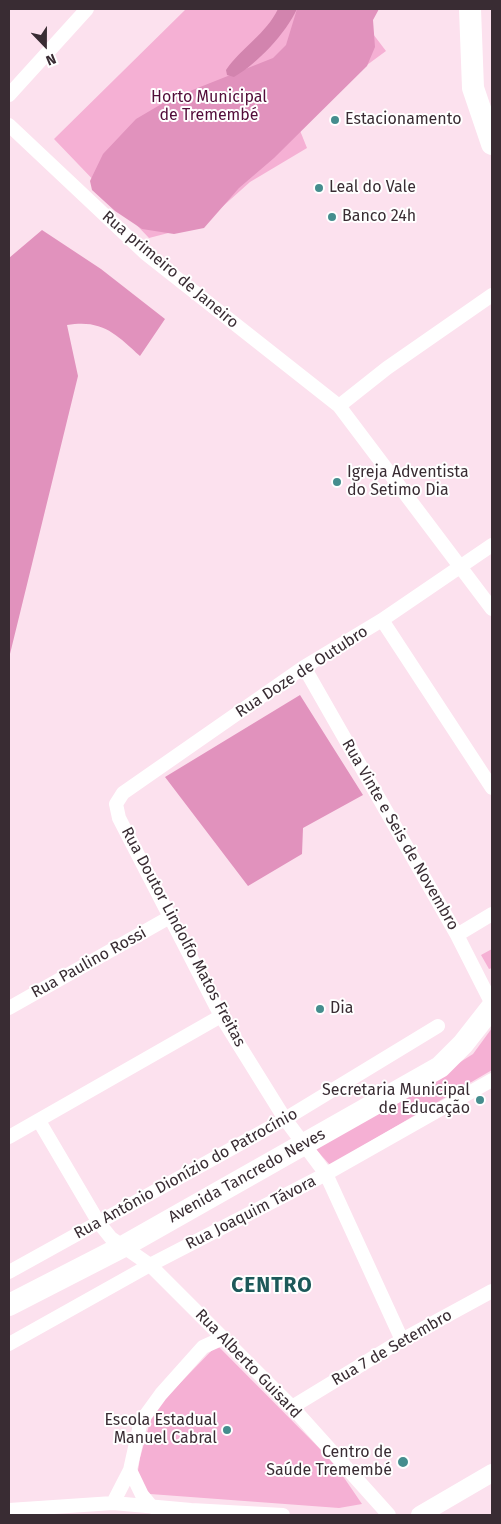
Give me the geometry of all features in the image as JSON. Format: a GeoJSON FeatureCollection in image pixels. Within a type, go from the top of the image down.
{"type":"FeatureCollection","features":[{"type":"Feature","properties":{"kind":"main road"},"geometry":{"type":"LineString","coordinates":[[470,9],[473,88],[492,144]]}},
{"type":"Feature","properties":{"kind":"main road","name":"Avenida Tancredo Neves"},"geometry":{"type":"LineString","coordinates":[[9,1305],[124,1246],[440,1067],[463,1044],[492,1006]]}},
{"type":"Feature","properties":{"kind":"street"},"geometry":{"type":"LineString","coordinates":[[9,96],[87,9]]}},
{"type":"Feature","properties":{"kind":"street","name":"Rua primeiro de Janeiro"},"geometry":{"type":"LineString","coordinates":[[9,125],[145,253],[339,406]]}},
{"type":"Feature","properties":{"kind":"street"},"geometry":{"type":"LineString","coordinates":[[492,295],[387,368],[339,406],[395,483],[461,566],[492,609]]}},
{"type":"Feature","properties":{"kind":"street","name":"Rua Doze de Outubro"},"geometry":{"type":"LineString","coordinates":[[116,804],[123,793],[304,667],[382,620],[492,545]]}},
{"type":"Feature","properties":{"kind":"street"},"geometry":{"type":"LineString","coordinates":[[382,620],[492,788]]}},
{"type":"Feature","properties":{"kind":"street","name":"Rua Vinte e Seis de Novembro"},"geometry":{"type":"LineString","coordinates":[[304,667],[457,934],[492,1006]]}},
{"type":"Feature","properties":{"kind":"street","name":"Rua Doutor Lindolfo Matos Freitas"},"geometry":{"type":"LineString","coordinates":[[116,804],[119,818],[222,1016],[285,1119],[326,1174],[402,1340]]}},
{"type":"Feature","properties":{"kind":"street"},"geometry":{"type":"LineString","coordinates":[[457,934],[492,914]]}},
{"type":"Feature","properties":{"kind":"street","name":"Rua Paulino Rossi"},"geometry":{"type":"LineString","coordinates":[[9,1008],[170,917]]}},
{"type":"Feature","properties":{"kind":"street"},"geometry":{"type":"LineString","coordinates":[[9,1137],[222,1016]]}},
{"type":"Feature","properties":{"kind":"street","name":"Rua Antônio Dionízio do Patrocínio"},"geometry":{"type":"LineString","coordinates":[[9,1272],[285,1119],[438,1026]]}},
{"type":"Feature","properties":{"kind":"street","name":"Rua Joaquim Távora"},"geometry":{"type":"LineString","coordinates":[[9,1344],[150,1265],[326,1174],[492,1080]]}},
{"type":"Feature","properties":{"kind":"street","name":"Rua Alberto Guisard"},"geometry":{"type":"LineString","coordinates":[[38,1121],[99,1223],[111,1238],[150,1265],[292,1407],[389,1515]]}},
{"type":"Feature","properties":{"kind":"street","name":"Rua 7 de Setembro"},"geometry":{"type":"LineString","coordinates":[[292,1407],[402,1340],[492,1291]]}},
{"type":"Feature","properties":{"kind":"street"},"geometry":{"type":"LineString","coordinates":[[113,1503],[130,1470],[140,1425],[161,1394],[202,1347],[210,1325]]}},
{"type":"Feature","properties":{"kind":"street"},"geometry":{"type":"LineString","coordinates":[[202,1347],[223,1338]]}},
{"type":"Feature","properties":{"kind":"street"},"geometry":{"type":"LineString","coordinates":[[130,1470],[142,1495],[152,1506]]}},
{"type":"Feature","properties":{"kind":"street"},"geometry":{"type":"LineString","coordinates":[[420,1515],[492,1473]]}},
{"type":"Feature","properties":{"kind":"street"},"geometry":{"type":"LineString","coordinates":[[9,1510],[41,1506],[113,1503],[283,1515]]}},
{"type":"Feature","properties":{"kind":"green space","name":"Horto Municipal de Tremembé"},"geometry":{"type":"Polygon","coordinates":[[[186,9],[354,9],[386,51],[295,118],[307,148],[250,182],[203,224],[149,238],[54,139],[186,9]]]}},
{"type":"Feature","properties":{"kind":"green space","name":"Horto Municipal de Tremembé"},"geometry":{"type":"Polygon","coordinates":[[[297,9],[379,9],[373,20],[375,47],[367,66],[274,158],[239,188],[204,228],[174,234],[142,229],[115,211],[92,190],[90,181],[103,154],[136,119],[170,99],[273,58],[286,45],[297,9]]]}},
{"type":"Feature","properties":{"kind":"green space"},"geometry":{"type":"Polygon","coordinates":[[[42,230],[101,269],[165,319],[140,356],[116,335],[99,326],[90,324],[67,325],[78,376],[9,658],[9,258],[42,230]]]}},
{"type":"Feature","properties":{"kind":"green space"},"geometry":{"type":"Polygon","coordinates":[[[300,695],[363,795],[303,828],[302,854],[248,886],[165,777],[300,695]]]}},
{"type":"Feature","properties":{"kind":"green space"},"geometry":{"type":"Polygon","coordinates":[[[492,949],[492,968],[489,969],[481,955],[492,949]]]}},
{"type":"Feature","properties":{"kind":"green space"},"geometry":{"type":"Polygon","coordinates":[[[492,1028],[492,1070],[330,1165],[312,1145],[446,1071],[473,1054],[492,1028]]]}},
{"type":"Feature","properties":{"kind":"green space","name":"Escola Estadual Manuel Cabral"},"geometry":{"type":"Polygon","coordinates":[[[217,1345],[334,1463],[362,1504],[339,1508],[150,1494],[135,1489],[140,1458],[153,1411],[217,1345]]]}},
{"type":"Feature","properties":{"kind":"shaded area"},"geometry":{"type":"Polygon","coordinates":[[[278,9],[297,9],[286,28],[261,56],[234,77],[227,75],[226,70],[232,62],[267,26],[278,9]]]}},
{"type":"Feature","properties":{"kind":"place","name":"Estacionamento"},"geometry":{"type":"Point","coordinates":[335,120]}},
{"type":"Feature","properties":{"kind":"place","name":"Leal do Vale"},"geometry":{"type":"Point","coordinates":[319,188]}},
{"type":"Feature","properties":{"kind":"place","name":"Banco 24h"},"geometry":{"type":"Point","coordinates":[332,217]}},
{"type":"Feature","properties":{"kind":"place","name":"Igreja Adventista do Setimo Dia"},"geometry":{"type":"Point","coordinates":[337,482]}},
{"type":"Feature","properties":{"kind":"place","name":"Dia"},"geometry":{"type":"Point","coordinates":[320,1009]}},
{"type":"Feature","properties":{"kind":"place","name":"Secretaria Municipal de Educação"},"geometry":{"type":"Point","coordinates":[480,1100]}},
{"type":"Feature","properties":{"kind":"place","name":"Escola Estadual Manuel Cabral"},"geometry":{"type":"Point","coordinates":[227,1430]}},
{"type":"Feature","properties":{"kind":"place","name":"Centro de Saúde Tremembé"},"geometry":{"type":"Point","coordinates":[403,1462]}},
{"type":"Feature","properties":{"kind":"district","name":"CENTRO"},"geometry":{"type":"Point","coordinates":[272,1286]}}]}
